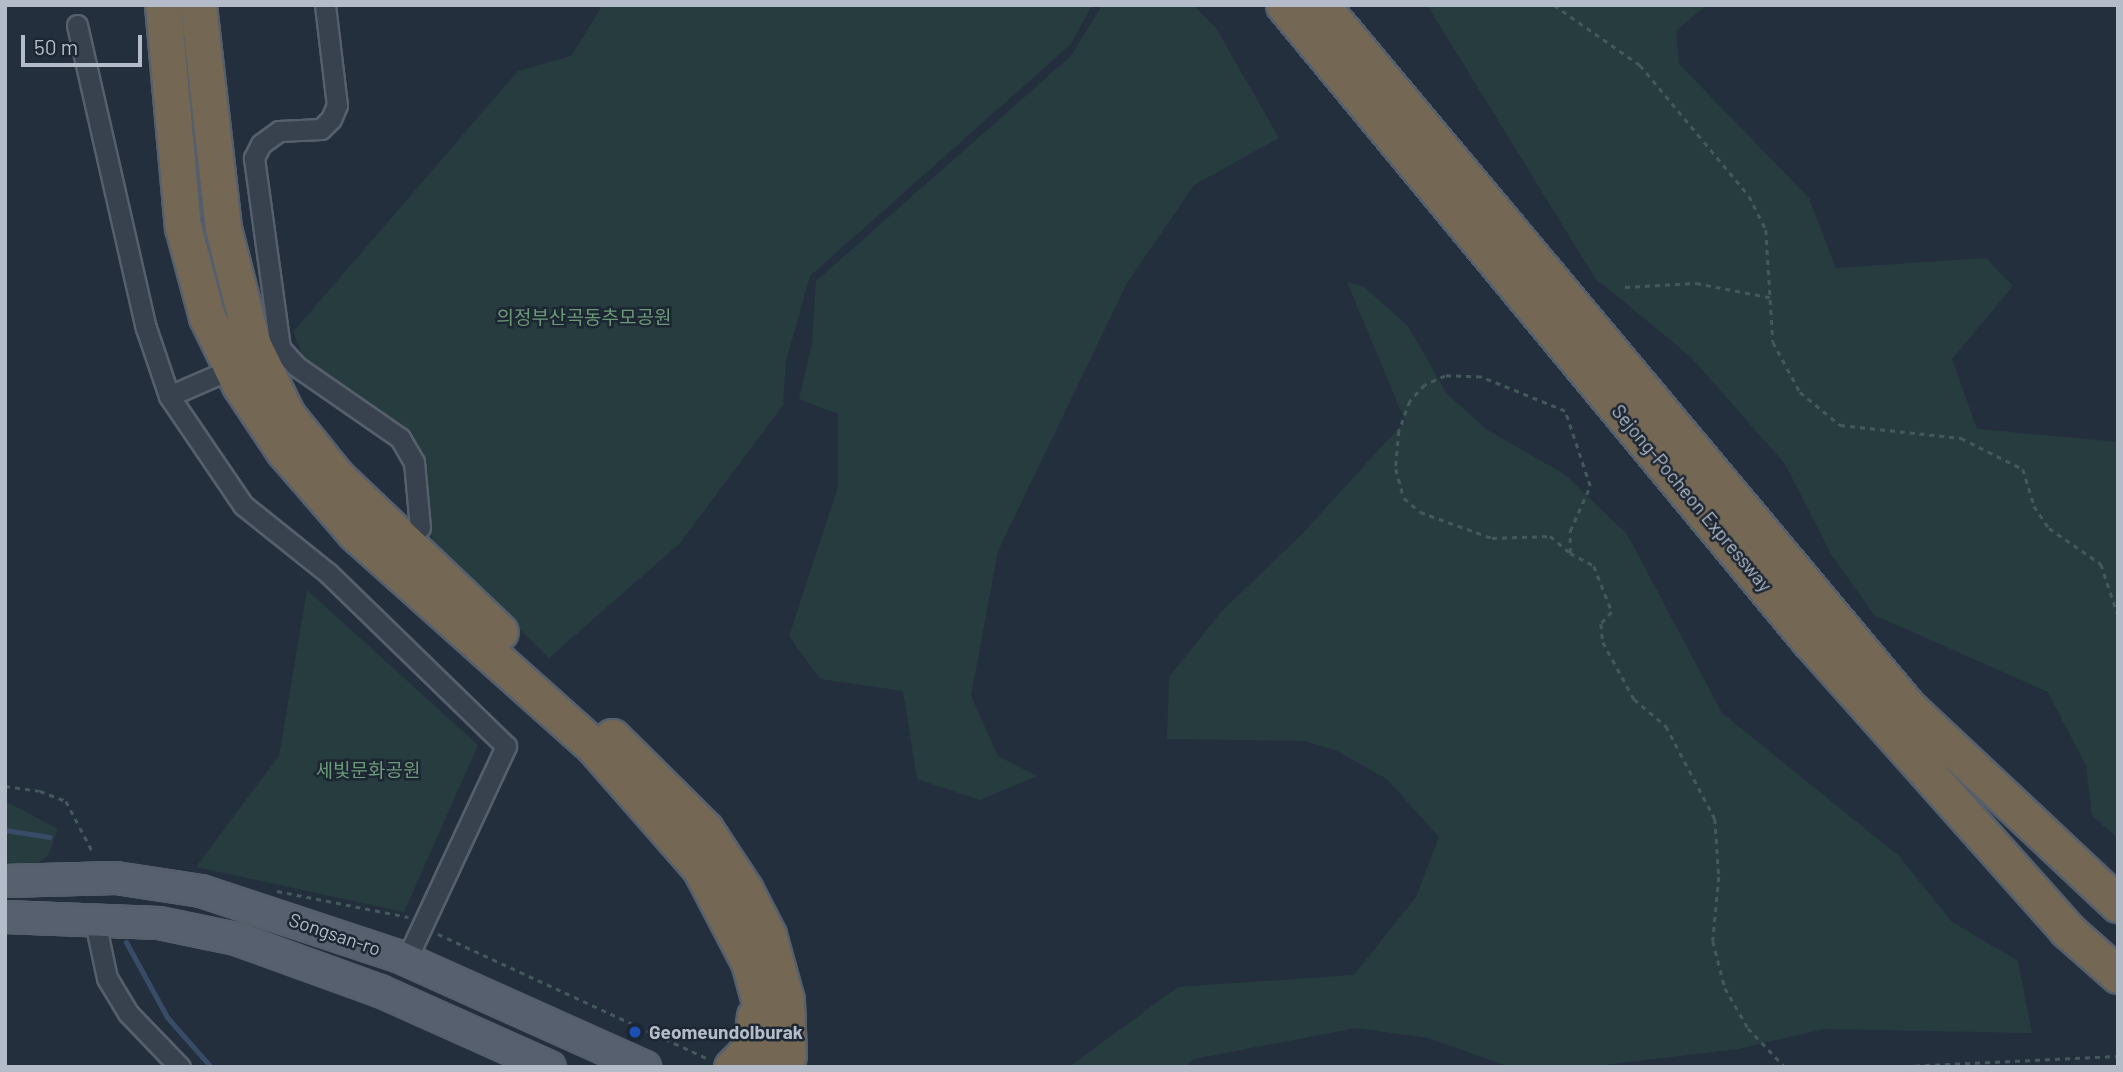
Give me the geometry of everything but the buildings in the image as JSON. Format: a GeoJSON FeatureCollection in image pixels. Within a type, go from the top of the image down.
{"type":"FeatureCollection","features":[{"type":"Feature","properties":{"kind":"highway"},"geometry":{"type":"LineString","coordinates":[[163,5],[183,227],[207,317],[240,385],[284,450],[355,533],[594,747],[700,868],[752,971],[765,1021],[767,1067]]}},
{"type":"Feature","properties":{"kind":"highway"},"geometry":{"type":"LineString","coordinates":[[198,5],[223,228],[252,343],[287,415],[336,476],[705,829],[768,935],[786,1000],[788,1067]]}},
{"type":"Feature","properties":{"kind":"highway","name":"Sejong-Pocheon Expressway"},"geometry":{"type":"LineString","coordinates":[[1284,5],[1810,640],[2067,930],[2118,975]]}},
{"type":"Feature","properties":{"kind":"highway","name":"Sejong-Pocheon Expressway"},"geometry":{"type":"LineString","coordinates":[[1321,5],[1908,707],[2118,904]]}},
{"type":"Feature","properties":{"kind":"highway"},"geometry":{"type":"LineString","coordinates":[[732,1067],[751,1048],[752,971]]}},
{"type":"Feature","properties":{"kind":"main road","name":"Songsan-ro"},"geometry":{"type":"LineString","coordinates":[[5,881],[116,878],[201,891],[406,960],[645,1067]]}},
{"type":"Feature","properties":{"kind":"main road","name":"Songsan-ro"},"geometry":{"type":"LineString","coordinates":[[5,917],[94,916],[236,939],[380,990],[550,1067]]}},
{"type":"Feature","properties":{"kind":"street"},"geometry":{"type":"LineString","coordinates":[[326,5],[337,105],[331,119],[321,129],[279,131],[261,144],[254,158],[274,351],[400,438],[414,462],[420,528]]}},
{"type":"Feature","properties":{"kind":"street"},"geometry":{"type":"LineString","coordinates":[[77,25],[146,328],[169,396],[243,505],[328,573],[506,746],[406,960]]}},
{"type":"Feature","properties":{"kind":"street"},"geometry":{"type":"LineString","coordinates":[[169,396],[222,373]]}},
{"type":"Feature","properties":{"kind":"street"},"geometry":{"type":"LineString","coordinates":[[94,916],[107,978],[128,1013],[180,1067]]}},
{"type":"Feature","properties":{"kind":"path"},"geometry":{"type":"LineString","coordinates":[[1554,5],[1640,65],[1749,196],[1766,230],[1779,359],[1816,408],[1860,431],[1978,443],[2023,468],[2034,506],[2049,528],[2101,564],[2118,615]]}},
{"type":"Feature","properties":{"kind":"path"},"geometry":{"type":"LineString","coordinates":[[1625,287],[1696,283],[1773,298]]}},
{"type":"Feature","properties":{"kind":"path"},"geometry":{"type":"LineString","coordinates":[[1570,553],[1570,531],[1590,486],[1565,411],[1481,377],[1445,376],[1425,385],[1410,401],[1399,431],[1396,469],[1404,498],[1420,512],[1492,538],[1550,536],[1570,553],[1594,566],[1612,612],[1601,624],[1603,642],[1634,699],[1666,726],[1711,808],[1719,845],[1713,942],[1718,967],[1748,1028],[1785,1067]]}},
{"type":"Feature","properties":{"kind":"path"},"geometry":{"type":"LineString","coordinates":[[5,786],[40,791],[66,801],[94,854]]}},
{"type":"Feature","properties":{"kind":"path"},"geometry":{"type":"LineString","coordinates":[[1885,1067],[2118,1056]]}},
{"type":"Feature","properties":{"kind":"green space","name":"의정부산곡동추모공원"},"geometry":{"type":"Polygon","coordinates":[[[1092,5],[1071,44],[810,276],[786,361],[783,405],[680,543],[549,658],[433,544],[414,438],[307,365],[293,332],[518,71],[571,56],[602,6],[1092,5]]]}},
{"type":"Feature","properties":{"kind":"green space"},"geometry":{"type":"Polygon","coordinates":[[[1102,5],[1193,5],[1216,28],[1279,138],[1194,185],[1127,283],[998,551],[971,696],[998,756],[1037,776],[980,800],[917,779],[903,691],[820,679],[789,636],[838,487],[838,414],[799,399],[812,343],[816,281],[1071,56],[1102,5]]]}},
{"type":"Feature","properties":{"kind":"green space"},"geometry":{"type":"Polygon","coordinates":[[[1427,5],[1706,5],[1676,31],[1679,64],[1809,198],[1836,268],[1986,258],[2013,286],[1952,359],[1977,429],[2118,442],[2118,839],[2092,815],[2086,766],[2048,692],[1874,615],[1831,554],[1785,464],[1691,357],[1595,278],[1427,5]]]}},
{"type":"Feature","properties":{"kind":"green space"},"geometry":{"type":"Polygon","coordinates":[[[1347,282],[1364,287],[1408,326],[1447,394],[1487,430],[1564,474],[1627,534],[1722,713],[1899,856],[1952,922],[2018,961],[2032,1033],[1825,1029],[1738,1049],[1587,1067],[1510,1067],[1428,1038],[1356,1028],[1194,1059],[1183,1067],[1069,1067],[1178,987],[1354,975],[1416,897],[1439,837],[1387,779],[1337,751],[1305,741],[1167,739],[1169,677],[1222,611],[1302,534],[1405,421],[1347,282]]]}},
{"type":"Feature","properties":{"kind":"green space","name":"세빛문화공원"},"geometry":{"type":"Polygon","coordinates":[[[307,590],[478,745],[404,912],[196,867],[279,756],[307,590]]]}},
{"type":"Feature","properties":{"kind":"green space"},"geometry":{"type":"Polygon","coordinates":[[[5,801],[58,829],[48,856],[34,866],[5,866],[5,801]]]}},
{"type":"Feature","properties":{"kind":"waterway"},"geometry":{"type":"LineString","coordinates":[[5,830],[49,837]]}},
{"type":"Feature","properties":{"kind":"waterway"},"geometry":{"type":"LineString","coordinates":[[126,942],[167,1017],[211,1067]]}},
{"type":"Feature","properties":{"kind":"place","name":"Geomeundolburak"},"geometry":{"type":"Point","coordinates":[635,1032]}}]}
